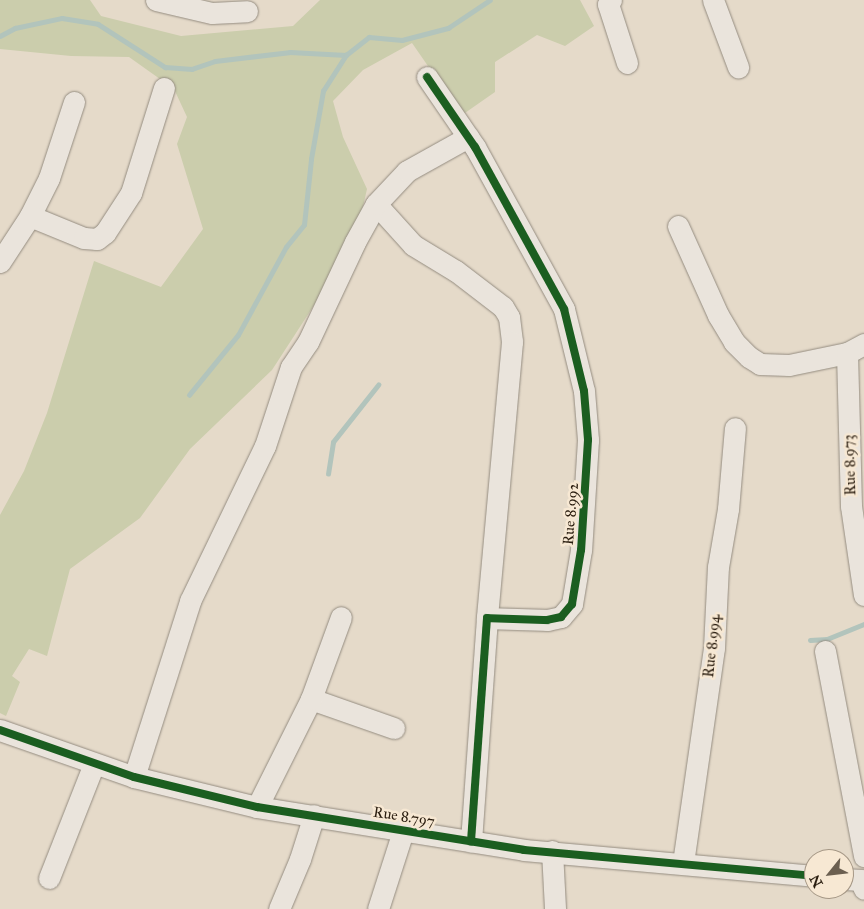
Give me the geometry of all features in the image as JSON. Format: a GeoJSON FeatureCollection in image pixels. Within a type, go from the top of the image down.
{"type":"FeatureCollection","features":[{"type":"Feature","properties":{"kind":"street"},"geometry":{"type":"LineString","coordinates":[[156,0],[212,13],[247,11]]}},
{"type":"Feature","properties":{"kind":"street"},"geometry":{"type":"LineString","coordinates":[[610,0],[608,4],[627,63]]}},
{"type":"Feature","properties":{"kind":"street"},"geometry":{"type":"LineString","coordinates":[[713,0],[738,67]]}},
{"type":"Feature","properties":{"kind":"street"},"geometry":{"type":"LineString","coordinates":[[134,777],[190,601],[265,446],[291,367],[308,342],[376,204],[407,172],[468,137],[428,77]]}},
{"type":"Feature","properties":{"kind":"street"},"geometry":{"type":"LineString","coordinates":[[30,216],[84,238],[97,239],[105,233],[131,193],[164,88]]}},
{"type":"Feature","properties":{"kind":"street"},"geometry":{"type":"LineString","coordinates":[[0,262],[30,216],[49,178],[74,102]]}},
{"type":"Feature","properties":{"kind":"street","name":"Rue 8.992"},"geometry":{"type":"LineString","coordinates":[[468,137],[564,309],[584,391],[588,440],[581,550],[572,604],[561,618],[547,620],[487,618]]}},
{"type":"Feature","properties":{"kind":"street"},"geometry":{"type":"LineString","coordinates":[[376,204],[413,245],[456,271],[502,307],[511,322],[509,380],[487,618],[471,841]]}},
{"type":"Feature","properties":{"kind":"street"},"geometry":{"type":"LineString","coordinates":[[678,226],[718,315],[734,342],[749,357],[760,364],[789,365],[855,349]]}},
{"type":"Feature","properties":{"kind":"street","name":"Rue 8.973"},"geometry":{"type":"LineString","coordinates":[[855,349],[851,506],[864,595]]}},
{"type":"Feature","properties":{"kind":"street","name":"Rue 8.994"},"geometry":{"type":"LineString","coordinates":[[683,864],[714,648],[718,567],[728,509],[735,428]]}},
{"type":"Feature","properties":{"kind":"street"},"geometry":{"type":"LineString","coordinates":[[257,806],[311,699],[341,617]]}},
{"type":"Feature","properties":{"kind":"street"},"geometry":{"type":"LineString","coordinates":[[825,651],[864,856]]}},
{"type":"Feature","properties":{"kind":"street"},"geometry":{"type":"LineString","coordinates":[[311,699],[394,728]]}},
{"type":"Feature","properties":{"kind":"street","name":"Rue 8.797"},"geometry":{"type":"LineString","coordinates":[[0,730],[134,777],[257,806],[403,832],[471,841],[552,851],[804,875]]}},
{"type":"Feature","properties":{"kind":"street"},"geometry":{"type":"LineString","coordinates":[[49,878],[94,764]]}},
{"type":"Feature","properties":{"kind":"street"},"geometry":{"type":"LineString","coordinates":[[279,909],[300,859],[314,815]]}},
{"type":"Feature","properties":{"kind":"street"},"geometry":{"type":"LineString","coordinates":[[378,909],[403,832]]}},
{"type":"Feature","properties":{"kind":"street"},"geometry":{"type":"LineString","coordinates":[[552,851],[555,909]]}},
{"type":"Feature","properties":{"kind":"green space"},"geometry":{"type":"Polygon","coordinates":[[[0,0],[90,0],[101,16],[181,36],[293,26],[320,0],[580,0],[594,26],[565,46],[537,35],[495,62],[495,92],[462,115],[412,43],[363,70],[333,101],[343,137],[367,189],[355,242],[272,370],[190,449],[140,518],[70,569],[47,656],[29,649],[12,676],[20,682],[6,716],[0,713],[0,515],[24,471],[47,413],[94,261],[161,287],[203,229],[177,144],[187,117],[174,89],[129,57],[71,56],[0,49],[0,0]]]}},
{"type":"Feature","properties":{"kind":"waterway"},"geometry":{"type":"LineString","coordinates":[[189,395],[238,335],[286,247],[304,225],[311,159],[323,91],[346,55],[369,37],[402,40],[448,28],[490,0]]}},
{"type":"Feature","properties":{"kind":"waterway"},"geometry":{"type":"LineString","coordinates":[[0,36],[15,28],[62,18],[98,24],[165,67],[192,69],[215,61],[290,52],[346,55]]}},
{"type":"Feature","properties":{"kind":"waterway"},"geometry":{"type":"LineString","coordinates":[[328,474],[333,442],[378,385]]}},
{"type":"Feature","properties":{"kind":"waterway"},"geometry":{"type":"LineString","coordinates":[[810,640],[827,639],[864,624]]}},
{"type":"Feature","properties":{"kind":"cycle path"},"geometry":{"type":"LineString","coordinates":[[427,77],[475,147],[564,309],[584,391],[588,440],[581,550],[572,604],[561,617],[547,620],[487,618],[471,841]]}},
{"type":"Feature","properties":{"kind":"cycle path"},"geometry":{"type":"LineString","coordinates":[[0,730],[134,777],[257,807],[524,850],[804,875]]}}]}
